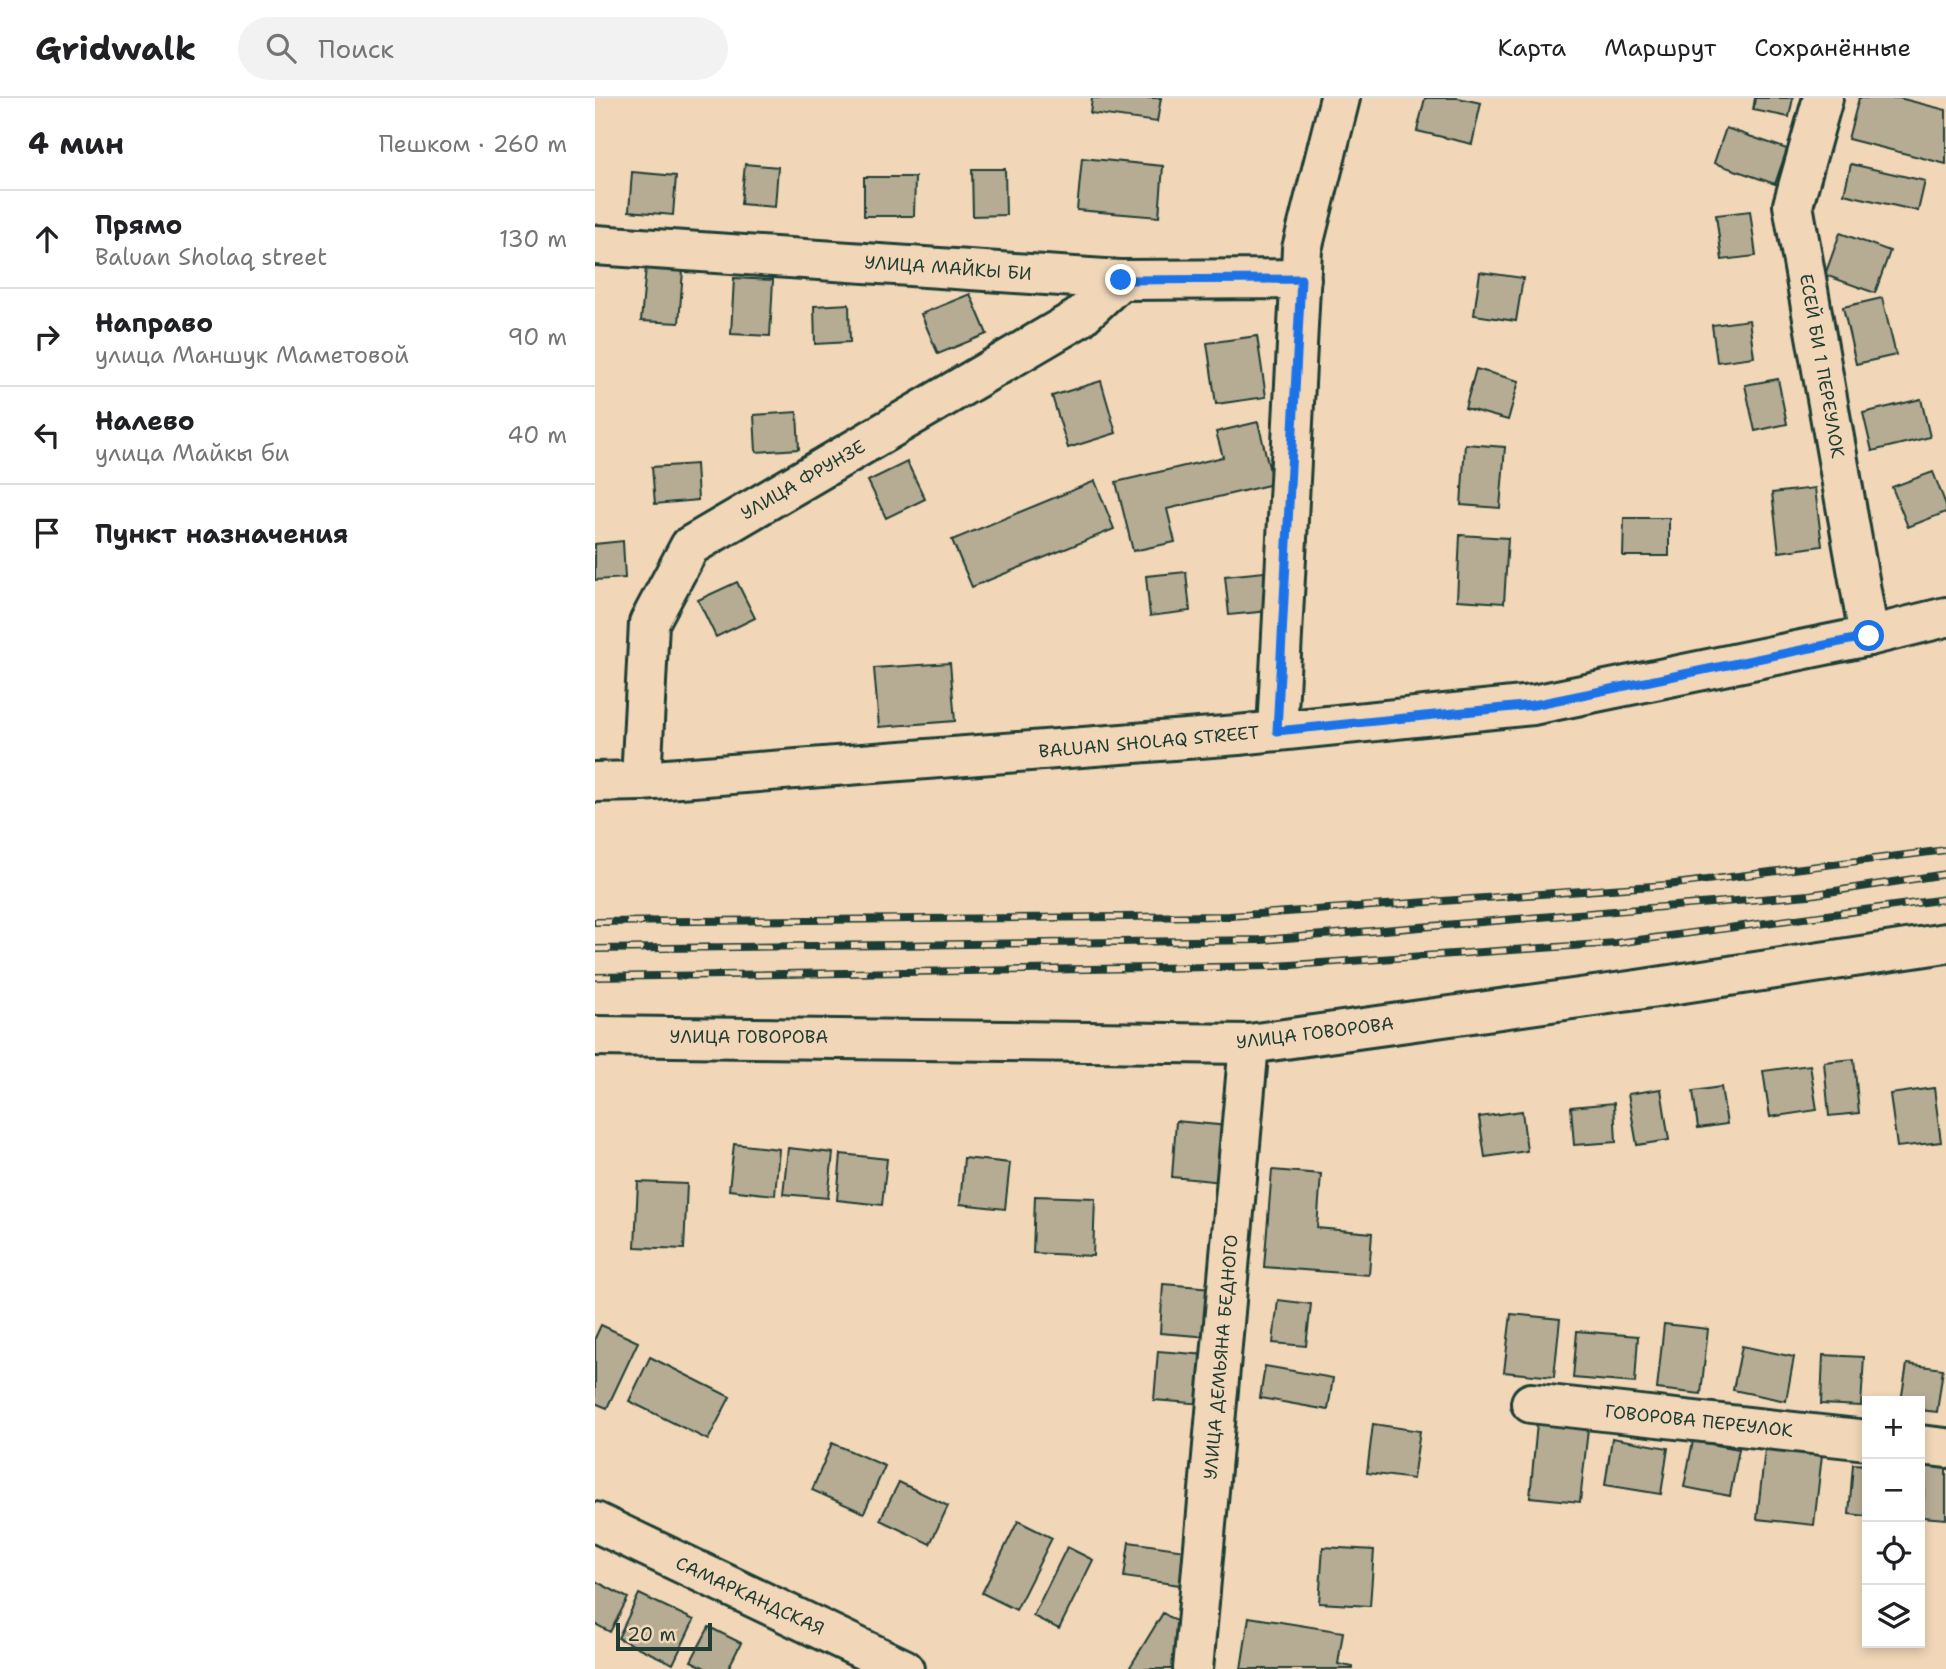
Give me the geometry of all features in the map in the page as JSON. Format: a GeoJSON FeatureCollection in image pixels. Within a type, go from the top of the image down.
{"type":"FeatureCollection","features":[{"type":"Feature","properties":{"kind":"street"},"geometry":{"type":"LineString","coordinates":[[1277,731],[1302,250],[1340,98]]}},
{"type":"Feature","properties":{"kind":"street","name":"ЕСЕЙ БИ 1 ПЕРЕУЛОК"},"geometry":{"type":"LineString","coordinates":[[1823,98],[1793,205],[1869,636]]}},
{"type":"Feature","properties":{"kind":"street","name":"УЛИЦА МАЙКЫ БИ"},"geometry":{"type":"LineString","coordinates":[[595,245],[1121,280],[1301,279]]}},
{"type":"Feature","properties":{"kind":"street","name":"УЛИЦА ФРУНЗЕ"},"geometry":{"type":"LineString","coordinates":[[641,781],[649,623],[690,546],[1079,318],[1121,280]]}},
{"type":"Feature","properties":{"kind":"street","name":"BALUAN SHOLAQ STREET"},"geometry":{"type":"LineString","coordinates":[[595,782],[641,781],[1277,731],[1533,705],[1869,636],[1946,617]]}},
{"type":"Feature","properties":{"kind":"street","name":"УЛИЦА ГОВОРОВА"},"geometry":{"type":"LineString","coordinates":[[595,1036],[1249,1044],[1637,990],[1946,943]]}},
{"type":"Feature","properties":{"kind":"street","name":"УЛИЦА ДЕМЬЯНА БЕДНОГО"},"geometry":{"type":"LineString","coordinates":[[1193,1669],[1249,1044]]}},
{"type":"Feature","properties":{"kind":"street","name":"ГОВОРОВА ПЕРЕУЛОК"},"geometry":{"type":"LineString","coordinates":[[1531,1403],[1862,1439]]}},
{"type":"Feature","properties":{"kind":"street"},"geometry":{"type":"LineString","coordinates":[[1925,1446],[1946,1448]]}},
{"type":"Feature","properties":{"kind":"street","name":"САМАРКАНДСКАЯ"},"geometry":{"type":"LineString","coordinates":[[595,1522],[904,1669]]}},
{"type":"Feature","properties":{"kind":"building"},"geometry":{"type":"Polygon","coordinates":[[[1092,98],[1161,98],[1157,122],[1090,113],[1092,98]]]}},
{"type":"Feature","properties":{"kind":"building"},"geometry":{"type":"Polygon","coordinates":[[[1425,98],[1458,98],[1481,103],[1472,144],[1417,131],[1425,98]]]}},
{"type":"Feature","properties":{"kind":"building"},"geometry":{"type":"Polygon","coordinates":[[[1755,98],[1793,98],[1789,117],[1753,110],[1755,98]]]}},
{"type":"Feature","properties":{"kind":"building"},"geometry":{"type":"Polygon","coordinates":[[[1859,98],[1899,98],[1946,110],[1946,164],[1848,139],[1859,98]]]}},
{"type":"Feature","properties":{"kind":"building"},"geometry":{"type":"Polygon","coordinates":[[[1726,128],[1787,149],[1775,184],[1714,163],[1726,128]]]}},
{"type":"Feature","properties":{"kind":"building"},"geometry":{"type":"Polygon","coordinates":[[[1082,158],[1163,166],[1159,217],[1077,210],[1082,158]]]}},
{"type":"Feature","properties":{"kind":"building"},"geometry":{"type":"Polygon","coordinates":[[[745,164],[778,167],[775,207],[741,204],[745,164]]]}},
{"type":"Feature","properties":{"kind":"building"},"geometry":{"type":"Polygon","coordinates":[[[1851,164],[1925,181],[1918,211],[1844,194],[1851,164]]]}},
{"type":"Feature","properties":{"kind":"building"},"geometry":{"type":"Polygon","coordinates":[[[972,169],[1005,169],[1006,215],[973,216],[972,169]]]}},
{"type":"Feature","properties":{"kind":"building"},"geometry":{"type":"Polygon","coordinates":[[[632,172],[676,176],[673,215],[629,211],[632,172]]]}},
{"type":"Feature","properties":{"kind":"building"},"geometry":{"type":"Polygon","coordinates":[[[864,177],[915,177],[914,216],[864,216],[864,177]]]}},
{"type":"Feature","properties":{"kind":"building"},"geometry":{"type":"Polygon","coordinates":[[[1750,211],[1756,256],[1722,260],[1716,215],[1750,211]]]}},
{"type":"Feature","properties":{"kind":"building"},"geometry":{"type":"Polygon","coordinates":[[[1840,233],[1890,251],[1875,293],[1825,275],[1840,233]]]}},
{"type":"Feature","properties":{"kind":"building"},"geometry":{"type":"Polygon","coordinates":[[[646,267],[683,270],[679,323],[641,321],[646,267]]]}},
{"type":"Feature","properties":{"kind":"building"},"geometry":{"type":"Polygon","coordinates":[[[1480,272],[1523,278],[1516,321],[1474,315],[1480,272]]]}},
{"type":"Feature","properties":{"kind":"building"},"geometry":{"type":"Polygon","coordinates":[[[734,278],[773,280],[770,336],[731,334],[734,278]]]}},
{"type":"Feature","properties":{"kind":"building"},"geometry":{"type":"Polygon","coordinates":[[[970,294],[987,334],[938,354],[921,314],[970,294]]]}},
{"type":"Feature","properties":{"kind":"building"},"geometry":{"type":"Polygon","coordinates":[[[1882,298],[1896,355],[1856,364],[1843,307],[1882,298]]]}},
{"type":"Feature","properties":{"kind":"building"},"geometry":{"type":"Polygon","coordinates":[[[849,304],[850,342],[815,344],[814,306],[849,304]]]}},
{"type":"Feature","properties":{"kind":"building"},"geometry":{"type":"Polygon","coordinates":[[[1749,320],[1754,357],[1717,362],[1712,325],[1749,320]]]}},
{"type":"Feature","properties":{"kind":"building"},"geometry":{"type":"Polygon","coordinates":[[[1257,336],[1266,397],[1216,404],[1207,343],[1257,336]]]}},
{"type":"Feature","properties":{"kind":"building"},"geometry":{"type":"Polygon","coordinates":[[[1476,369],[1519,381],[1508,420],[1465,408],[1476,369]]]}},
{"type":"Feature","properties":{"kind":"building"},"geometry":{"type":"Polygon","coordinates":[[[1778,379],[1787,424],[1755,431],[1745,385],[1778,379]]]}},
{"type":"Feature","properties":{"kind":"building"},"geometry":{"type":"Polygon","coordinates":[[[1101,381],[1116,433],[1068,448],[1052,396],[1101,381]]]}},
{"type":"Feature","properties":{"kind":"building"},"geometry":{"type":"Polygon","coordinates":[[[1921,399],[1930,437],[1872,451],[1863,413],[1921,399]]]}},
{"type":"Feature","properties":{"kind":"building"},"geometry":{"type":"Polygon","coordinates":[[[797,412],[799,449],[756,452],[754,415],[797,412]]]}},
{"type":"Feature","properties":{"kind":"building"},"geometry":{"type":"Polygon","coordinates":[[[1258,422],[1273,484],[1167,509],[1175,542],[1133,551],[1116,482],[1223,457],[1216,432],[1258,422]]]}},
{"type":"Feature","properties":{"kind":"building"},"geometry":{"type":"Polygon","coordinates":[[[1465,444],[1505,447],[1500,508],[1461,505],[1465,444]]]}},
{"type":"Feature","properties":{"kind":"building"},"geometry":{"type":"Polygon","coordinates":[[[907,462],[925,499],[886,518],[868,481],[907,462]]]}},
{"type":"Feature","properties":{"kind":"building"},"geometry":{"type":"Polygon","coordinates":[[[696,464],[698,500],[655,504],[652,467],[696,464]]]}},
{"type":"Feature","properties":{"kind":"building"},"geometry":{"type":"Polygon","coordinates":[[[1933,472],[1946,505],[1946,512],[1908,527],[1892,487],[1933,472]]]}},
{"type":"Feature","properties":{"kind":"building"},"geometry":{"type":"Polygon","coordinates":[[[1095,481],[1114,529],[972,587],[952,540],[1095,481]]]}},
{"type":"Feature","properties":{"kind":"building"},"geometry":{"type":"Polygon","coordinates":[[[1815,488],[1822,546],[1779,552],[1772,493],[1815,488]]]}},
{"type":"Feature","properties":{"kind":"building"},"geometry":{"type":"Polygon","coordinates":[[[1624,518],[1669,518],[1669,556],[1623,556],[1624,518]]]}},
{"type":"Feature","properties":{"kind":"building"},"geometry":{"type":"Polygon","coordinates":[[[1460,535],[1508,538],[1504,603],[1457,600],[1460,535]]]}},
{"type":"Feature","properties":{"kind":"building"},"geometry":{"type":"Polygon","coordinates":[[[623,541],[625,578],[595,580],[595,544],[623,541]]]}},
{"type":"Feature","properties":{"kind":"building"},"geometry":{"type":"Polygon","coordinates":[[[1186,572],[1190,611],[1150,616],[1146,576],[1186,572]]]}},
{"type":"Feature","properties":{"kind":"building"},"geometry":{"type":"Polygon","coordinates":[[[1264,572],[1269,611],[1229,615],[1225,576],[1264,572]]]}},
{"type":"Feature","properties":{"kind":"building"},"geometry":{"type":"Polygon","coordinates":[[[737,582],[755,618],[716,637],[698,600],[737,582]]]}},
{"type":"Feature","properties":{"kind":"building"},"geometry":{"type":"Polygon","coordinates":[[[950,663],[955,721],[879,727],[874,668],[950,663]]]}},
{"type":"Feature","properties":{"kind":"building"},"geometry":{"type":"Polygon","coordinates":[[[1854,1059],[1859,1113],[1829,1116],[1824,1062],[1854,1059]]]}},
{"type":"Feature","properties":{"kind":"building"},"geometry":{"type":"Polygon","coordinates":[[[1810,1065],[1817,1110],[1770,1117],[1763,1071],[1810,1065]]]}},
{"type":"Feature","properties":{"kind":"building"},"geometry":{"type":"Polygon","coordinates":[[[1721,1087],[1727,1124],[1698,1128],[1693,1091],[1721,1087]]]}},
{"type":"Feature","properties":{"kind":"building"},"geometry":{"type":"Polygon","coordinates":[[[1934,1088],[1941,1142],[1897,1147],[1890,1094],[1934,1088]]]}},
{"type":"Feature","properties":{"kind":"building"},"geometry":{"type":"Polygon","coordinates":[[[1661,1089],[1669,1140],[1637,1145],[1628,1094],[1661,1089]]]}},
{"type":"Feature","properties":{"kind":"building"},"geometry":{"type":"Polygon","coordinates":[[[1614,1103],[1616,1142],[1574,1145],[1571,1107],[1614,1103]]]}},
{"type":"Feature","properties":{"kind":"building"},"geometry":{"type":"Polygon","coordinates":[[[1522,1111],[1527,1151],[1485,1157],[1479,1117],[1522,1111]]]}},
{"type":"Feature","properties":{"kind":"building"},"geometry":{"type":"Polygon","coordinates":[[[1176,1121],[1228,1126],[1223,1182],[1172,1177],[1176,1121]]]}},
{"type":"Feature","properties":{"kind":"building"},"geometry":{"type":"Polygon","coordinates":[[[734,1144],[779,1149],[775,1195],[729,1190],[734,1144]]]}},
{"type":"Feature","properties":{"kind":"building"},"geometry":{"type":"Polygon","coordinates":[[[788,1148],[833,1153],[828,1198],[783,1194],[788,1148]]]}},
{"type":"Feature","properties":{"kind":"building"},"geometry":{"type":"Polygon","coordinates":[[[841,1154],[887,1159],[882,1205],[837,1200],[841,1154]]]}},
{"type":"Feature","properties":{"kind":"building"},"geometry":{"type":"Polygon","coordinates":[[[964,1158],[1010,1163],[1005,1209],[960,1204],[964,1158]]]}},
{"type":"Feature","properties":{"kind":"building"},"geometry":{"type":"Polygon","coordinates":[[[1272,1170],[1321,1174],[1317,1228],[1372,1233],[1369,1275],[1264,1267],[1272,1170]]]}},
{"type":"Feature","properties":{"kind":"building"},"geometry":{"type":"Polygon","coordinates":[[[638,1182],[687,1184],[684,1249],[635,1247],[638,1182]]]}},
{"type":"Feature","properties":{"kind":"building"},"geometry":{"type":"Polygon","coordinates":[[[1035,1196],[1095,1198],[1093,1256],[1033,1253],[1035,1196]]]}},
{"type":"Feature","properties":{"kind":"building"},"geometry":{"type":"Polygon","coordinates":[[[1163,1284],[1213,1288],[1210,1337],[1160,1333],[1163,1284]]]}},
{"type":"Feature","properties":{"kind":"building"},"geometry":{"type":"Polygon","coordinates":[[[1278,1300],[1311,1304],[1306,1346],[1273,1343],[1278,1300]]]}},
{"type":"Feature","properties":{"kind":"building"},"geometry":{"type":"Polygon","coordinates":[[[1511,1314],[1560,1319],[1554,1377],[1504,1372],[1511,1314]]]}},
{"type":"Feature","properties":{"kind":"building"},"geometry":{"type":"Polygon","coordinates":[[[1664,1324],[1708,1329],[1701,1394],[1657,1389],[1664,1324]]]}},
{"type":"Feature","properties":{"kind":"building"},"geometry":{"type":"Polygon","coordinates":[[[601,1325],[638,1342],[607,1408],[595,1403],[595,1338],[601,1325]]]}},
{"type":"Feature","properties":{"kind":"building"},"geometry":{"type":"Polygon","coordinates":[[[1577,1331],[1638,1336],[1635,1383],[1573,1378],[1577,1331]]]}},
{"type":"Feature","properties":{"kind":"building"},"geometry":{"type":"Polygon","coordinates":[[[1742,1346],[1794,1357],[1786,1401],[1733,1390],[1742,1346]]]}},
{"type":"Feature","properties":{"kind":"building"},"geometry":{"type":"Polygon","coordinates":[[[1158,1351],[1207,1355],[1204,1404],[1154,1400],[1158,1351]]]}},
{"type":"Feature","properties":{"kind":"building"},"geometry":{"type":"Polygon","coordinates":[[[1823,1355],[1864,1357],[1861,1406],[1821,1404],[1823,1355]]]}},
{"type":"Feature","properties":{"kind":"building"},"geometry":{"type":"Polygon","coordinates":[[[650,1357],[730,1397],[708,1440],[629,1401],[650,1357]]]}},
{"type":"Feature","properties":{"kind":"building"},"geometry":{"type":"Polygon","coordinates":[[[1907,1364],[1943,1369],[1937,1412],[1925,1411],[1925,1396],[1902,1396],[1907,1364]]]}},
{"type":"Feature","properties":{"kind":"building"},"geometry":{"type":"Polygon","coordinates":[[[1265,1366],[1333,1378],[1328,1410],[1260,1398],[1265,1366]]]}},
{"type":"Feature","properties":{"kind":"building"},"geometry":{"type":"Polygon","coordinates":[[[1537,1423],[1588,1429],[1580,1502],[1530,1497],[1537,1423]]]}},
{"type":"Feature","properties":{"kind":"building"},"geometry":{"type":"Polygon","coordinates":[[[1373,1424],[1420,1431],[1413,1479],[1367,1473],[1373,1424]]]}},
{"type":"Feature","properties":{"kind":"building"},"geometry":{"type":"Polygon","coordinates":[[[1612,1438],[1668,1448],[1661,1494],[1605,1485],[1612,1438]]]}},
{"type":"Feature","properties":{"kind":"building"},"geometry":{"type":"Polygon","coordinates":[[[1693,1441],[1739,1449],[1730,1496],[1684,1487],[1693,1441]]]}},
{"type":"Feature","properties":{"kind":"building"},"geometry":{"type":"Polygon","coordinates":[[[832,1443],[885,1466],[864,1513],[812,1490],[832,1443]]]}},
{"type":"Feature","properties":{"kind":"building"},"geometry":{"type":"Polygon","coordinates":[[[1765,1449],[1822,1455],[1814,1525],[1757,1519],[1765,1449]]]}},
{"type":"Feature","properties":{"kind":"building"},"geometry":{"type":"Polygon","coordinates":[[[1853,1464],[1862,1465],[1862,1515],[1849,1514],[1853,1464]]]}},
{"type":"Feature","properties":{"kind":"building"},"geometry":{"type":"Polygon","coordinates":[[[1926,1465],[1946,1466],[1946,1519],[1925,1517],[1926,1465]]]}},
{"type":"Feature","properties":{"kind":"building"},"geometry":{"type":"Polygon","coordinates":[[[899,1482],[948,1506],[930,1544],[880,1520],[899,1482]]]}},
{"type":"Feature","properties":{"kind":"building"},"geometry":{"type":"Polygon","coordinates":[[[1018,1521],[1052,1538],[1016,1610],[982,1593],[1018,1521]]]}},
{"type":"Feature","properties":{"kind":"building"},"geometry":{"type":"Polygon","coordinates":[[[1129,1542],[1192,1551],[1187,1586],[1124,1577],[1129,1542]]]}},
{"type":"Feature","properties":{"kind":"building"},"geometry":{"type":"Polygon","coordinates":[[[1067,1547],[1093,1560],[1059,1629],[1033,1616],[1067,1547]]]}},
{"type":"Feature","properties":{"kind":"building"},"geometry":{"type":"Polygon","coordinates":[[[1323,1547],[1374,1550],[1370,1606],[1319,1603],[1323,1547]]]}},
{"type":"Feature","properties":{"kind":"building"},"geometry":{"type":"Polygon","coordinates":[[[595,1581],[628,1598],[610,1632],[595,1624],[595,1581]]]}},
{"type":"Feature","properties":{"kind":"building"},"geometry":{"type":"Polygon","coordinates":[[[639,1594],[694,1620],[673,1664],[618,1638],[639,1594]]]}},
{"type":"Feature","properties":{"kind":"building"},"geometry":{"type":"Polygon","coordinates":[[[1163,1613],[1194,1632],[1171,1669],[1130,1667],[1163,1613]]]}},
{"type":"Feature","properties":{"kind":"building"},"geometry":{"type":"Polygon","coordinates":[[[1249,1617],[1343,1632],[1338,1664],[1353,1669],[1241,1669],[1249,1617]]]}},
{"type":"Feature","properties":{"kind":"building"},"geometry":{"type":"Polygon","coordinates":[[[709,1627],[741,1643],[728,1669],[707,1669],[691,1661],[709,1627]]]}},
{"type":"Feature","properties":{"kind":"railway"},"geometry":{"type":"LineString","coordinates":[[595,922],[1229,916],[1667,885],[1946,850]]}},
{"type":"Feature","properties":{"kind":"railway"},"geometry":{"type":"LineString","coordinates":[[595,949],[1262,940],[1809,895],[1946,874]]}},
{"type":"Feature","properties":{"kind":"railway"},"geometry":{"type":"LineString","coordinates":[[595,977],[1276,966],[1616,943],[1946,899]]}},
{"type":"Feature","properties":{"kind":"route"},"geometry":{"type":"LineString","coordinates":[[1121,280],[1301,279],[1277,731],[1533,705],[1869,636]]}}]}
